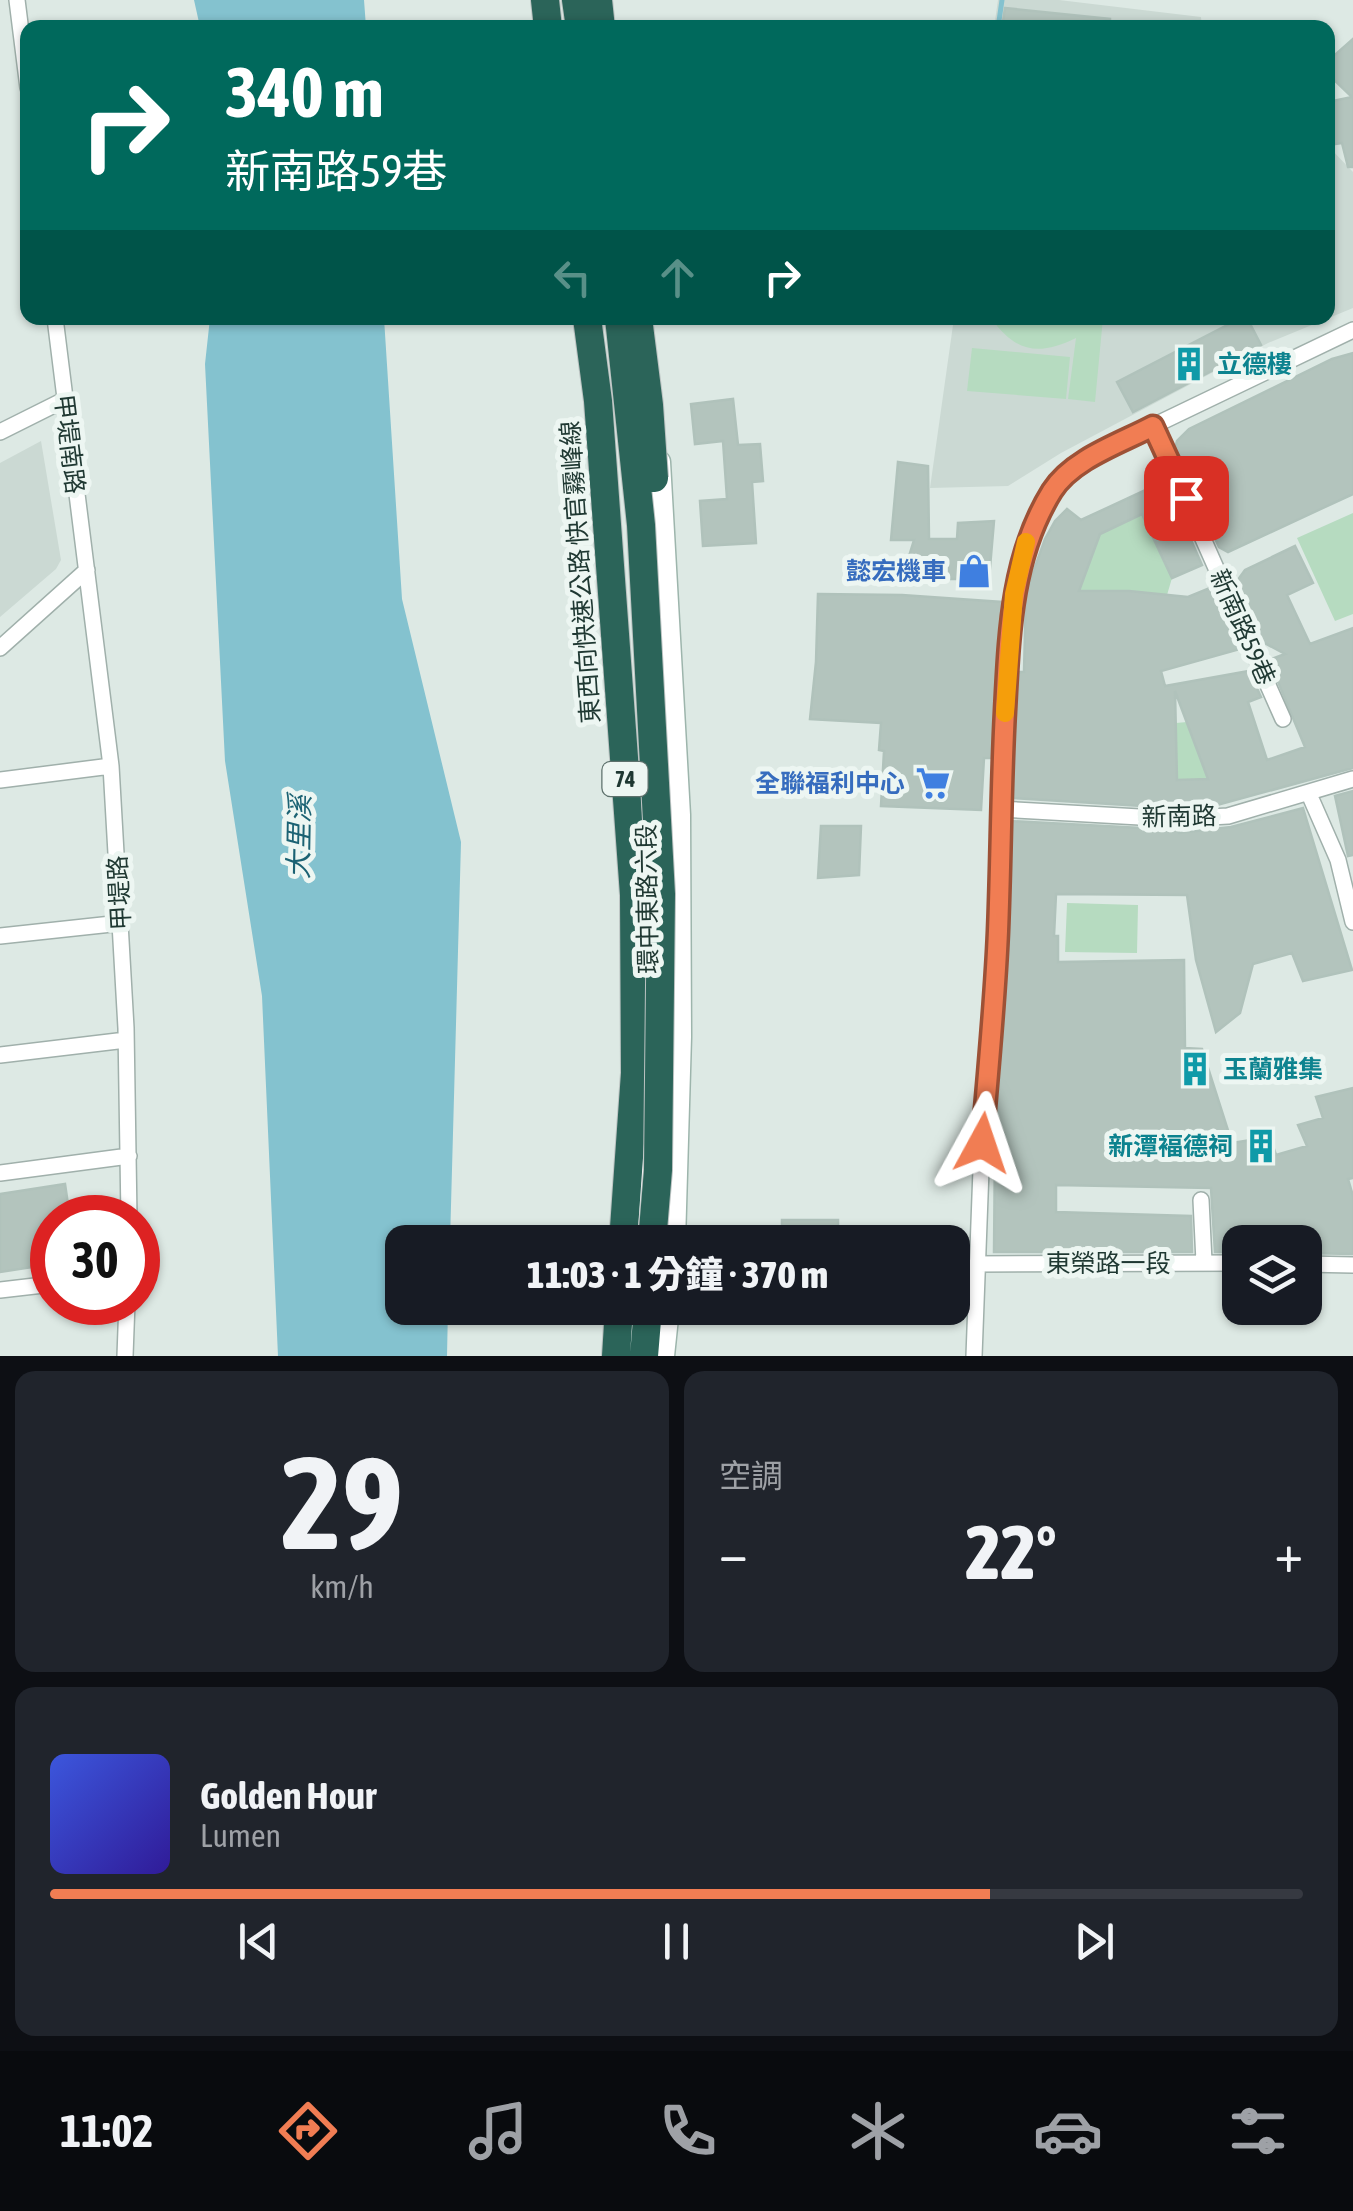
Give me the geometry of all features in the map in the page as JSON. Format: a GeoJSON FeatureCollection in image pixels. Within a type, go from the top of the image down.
{"type":"FeatureCollection","features":[{"type":"Feature","properties":{"kind":"highway","name":"東西向快速公路 快官霧峰線"},"geometry":{"type":"LineString","coordinates":[[588,325],[598,401],[634,894],[635,1073],[625,1225]]}},
{"type":"Feature","properties":{"kind":"highway","name":"74"},"geometry":{"type":"LineString","coordinates":[[620,325],[641,525],[661,894],[658,1170],[653,1225]]}},
{"type":"Feature","properties":{"kind":"highway"},"geometry":{"type":"LineString","coordinates":[[642,325],[661,582],[658,630],[647,668]]}},
{"type":"Feature","properties":{"kind":"highway"},"geometry":{"type":"LineString","coordinates":[[616,1356],[618,1325]]}},
{"type":"Feature","properties":{"kind":"highway"},"geometry":{"type":"LineString","coordinates":[[644,1356],[647,1325]]}},
{"type":"Feature","properties":{"kind":"street","name":"甲堤南路"},"geometry":{"type":"LineString","coordinates":[[55,325],[88,570]]}},
{"type":"Feature","properties":{"kind":"street","name":"環中東路六段"},"geometry":{"type":"LineString","coordinates":[[609,325],[632,526],[650,893],[648,1079],[639,1225]]}},
{"type":"Feature","properties":{"kind":"street","name":"環中東路六段"},"geometry":{"type":"LineString","coordinates":[[642,325],[657,430],[679,815],[680,1037],[674,1225]]}},
{"type":"Feature","properties":{"kind":"street"},"geometry":{"type":"LineString","coordinates":[[974,1356],[976,1264],[998,929],[1008,664],[1014,594],[1025,544],[1054,488],[1074,468],[1353,330]]}},
{"type":"Feature","properties":{"kind":"street"},"geometry":{"type":"LineString","coordinates":[[0,432],[64,400]]}},
{"type":"Feature","properties":{"kind":"street","name":"新南路59巷"},"geometry":{"type":"LineString","coordinates":[[1153,426],[1283,719]]}},
{"type":"Feature","properties":{"kind":"street"},"geometry":{"type":"LineString","coordinates":[[622,436],[657,430]]}},
{"type":"Feature","properties":{"kind":"street"},"geometry":{"type":"LineString","coordinates":[[0,648],[88,570]]}},
{"type":"Feature","properties":{"kind":"street","name":"甲堤路"},"geometry":{"type":"LineString","coordinates":[[88,570],[111,766],[126,1040],[128,1195]]}},
{"type":"Feature","properties":{"kind":"street"},"geometry":{"type":"LineString","coordinates":[[0,780],[111,766]]}},
{"type":"Feature","properties":{"kind":"street","name":"新南路"},"geometry":{"type":"LineString","coordinates":[[1000,809],[1176,819],[1228,816],[1353,779]]}},
{"type":"Feature","properties":{"kind":"street"},"geometry":{"type":"LineString","coordinates":[[1309,794],[1338,860],[1353,922]]}},
{"type":"Feature","properties":{"kind":"street"},"geometry":{"type":"LineString","coordinates":[[0,936],[121,922]]}},
{"type":"Feature","properties":{"kind":"street"},"geometry":{"type":"LineString","coordinates":[[0,1054],[126,1040]]}},
{"type":"Feature","properties":{"kind":"street"},"geometry":{"type":"LineString","coordinates":[[0,1173],[129,1156]]}},
{"type":"Feature","properties":{"kind":"street"},"geometry":{"type":"LineString","coordinates":[[1201,1200],[1204,1262]]}},
{"type":"Feature","properties":{"kind":"street","name":"東榮路一段"},"geometry":{"type":"LineString","coordinates":[[976,1264],[1222,1262]]}},
{"type":"Feature","properties":{"kind":"street"},"geometry":{"type":"LineString","coordinates":[[1322,1264],[1353,1265]]}},
{"type":"Feature","properties":{"kind":"street"},"geometry":{"type":"LineString","coordinates":[[0,1290],[30,1287]]}},
{"type":"Feature","properties":{"kind":"street"},"geometry":{"type":"LineString","coordinates":[[125,1356],[126,1325]]}},
{"type":"Feature","properties":{"kind":"street"},"geometry":{"type":"LineString","coordinates":[[630,1356],[633,1325]]}},
{"type":"Feature","properties":{"kind":"street"},"geometry":{"type":"LineString","coordinates":[[663,1356],[666,1325]]}},
{"type":"Feature","properties":{"kind":"shaded area"},"geometry":{"type":"Polygon","coordinates":[[[998,0],[1059,0],[1201,20],[995,20],[998,0]]]}},
{"type":"Feature","properties":{"kind":"shaded area"},"geometry":{"type":"Polygon","coordinates":[[[1335,153],[1353,172],[1353,308],[1335,315],[1335,153]]]}},
{"type":"Feature","properties":{"kind":"shaded area"},"geometry":{"type":"Polygon","coordinates":[[[953,325],[1312,325],[1268,343],[1061,453],[1008,486],[930,488],[953,325]]]}},
{"type":"Feature","properties":{"kind":"shaded area"},"geometry":{"type":"Polygon","coordinates":[[[41,441],[61,560],[56,569],[0,617],[0,463],[41,441]]]}},
{"type":"Feature","properties":{"kind":"green space"},"geometry":{"type":"Polygon","coordinates":[[[996,325],[1102,325],[1095,402],[1068,399],[1076,338],[1051,347],[1029,348],[996,325]]]}},
{"type":"Feature","properties":{"kind":"green space"},"geometry":{"type":"Polygon","coordinates":[[[972,348],[1070,357],[1066,399],[967,391],[972,348]]]}},
{"type":"Feature","properties":{"kind":"green space"},"geometry":{"type":"Polygon","coordinates":[[[1353,513],[1353,614],[1335,621],[1297,538],[1353,513]]]}},
{"type":"Feature","properties":{"kind":"green space"},"geometry":{"type":"Polygon","coordinates":[[[1142,514],[1172,578],[1167,595],[1079,591],[1100,534],[1142,514]]]}},
{"type":"Feature","properties":{"kind":"green space"},"geometry":{"type":"Polygon","coordinates":[[[1187,722],[1208,779],[1177,780],[1176,723],[1187,722]]]}},
{"type":"Feature","properties":{"kind":"green space"},"geometry":{"type":"Polygon","coordinates":[[[1067,903],[1138,905],[1137,953],[1065,952],[1067,903]]]}},
{"type":"Feature","properties":{"kind":"water"},"geometry":{"type":"Polygon","coordinates":[[[194,0],[364,0],[365,20],[198,20],[194,0]]]}},
{"type":"Feature","properties":{"kind":"water","name":"大里溪"},"geometry":{"type":"Polygon","coordinates":[[[209,325],[384,325],[402,599],[461,842],[450,1225],[385,1225],[385,1325],[448,1325],[447,1356],[278,1356],[262,996],[225,761],[205,364],[209,325]]]}},
{"type":"Feature","properties":{"kind":"building"},"geometry":{"type":"Polygon","coordinates":[[[1005,8],[1110,19],[1110,20],[1003,20],[1005,8]]]}},
{"type":"Feature","properties":{"kind":"building"},"geometry":{"type":"Polygon","coordinates":[[[1353,39],[1353,167],[1348,167],[1342,143],[1335,144],[1335,101],[1352,97],[1335,81],[1335,55],[1353,39]]]}},
{"type":"Feature","properties":{"kind":"building","name":"立德樓"},"geometry":{"type":"Polygon","coordinates":[[[1227,325],[1251,325],[1261,345],[1133,412],[1117,382],[1227,325]]]}},
{"type":"Feature","properties":{"kind":"building"},"geometry":{"type":"Polygon","coordinates":[[[1353,353],[1353,494],[1228,552],[1219,547],[1175,449],[1177,441],[1189,429],[1332,359],[1353,353]]]}},
{"type":"Feature","properties":{"kind":"building"},"geometry":{"type":"Polygon","coordinates":[[[733,399],[738,445],[760,444],[763,481],[752,482],[756,543],[703,546],[700,501],[727,499],[723,441],[695,444],[691,404],[733,399]]]}},
{"type":"Feature","properties":{"kind":"building"},"geometry":{"type":"Polygon","coordinates":[[[898,462],[928,466],[929,539],[957,539],[958,523],[994,521],[989,579],[902,579],[914,540],[891,540],[898,462]]]}},
{"type":"Feature","properties":{"kind":"building"},"geometry":{"type":"Polygon","coordinates":[[[1165,481],[1202,565],[1172,578],[1142,514],[1100,534],[1079,591],[1188,597],[1212,587],[1240,649],[1161,671],[1165,686],[1249,671],[1261,697],[1248,702],[1267,760],[1305,747],[1269,660],[1285,654],[1261,641],[1235,584],[1245,570],[1295,546],[1313,583],[1287,595],[1310,644],[1353,628],[1353,768],[1217,805],[1175,808],[1012,798],[1019,672],[1024,672],[1026,592],[1055,521],[1067,509],[1081,520],[1165,481]],[[1175,691],[1177,780],[1208,779],[1175,691]]]}},
{"type":"Feature","properties":{"kind":"building"},"geometry":{"type":"Polygon","coordinates":[[[818,594],[1002,602],[992,758],[984,758],[981,810],[881,806],[881,723],[810,719],[818,594]]]}},
{"type":"Feature","properties":{"kind":"building"},"geometry":{"type":"Polygon","coordinates":[[[1353,791],[1353,855],[1348,856],[1335,796],[1353,791]]]}},
{"type":"Feature","properties":{"kind":"building"},"geometry":{"type":"Polygon","coordinates":[[[1303,808],[1352,970],[1303,981],[1292,953],[1253,964],[1240,1013],[1216,1032],[1196,960],[1187,895],[1056,894],[1054,936],[1058,936],[1058,962],[1184,960],[1185,1048],[1202,1049],[1232,1143],[1270,1137],[1276,1155],[1307,1146],[1298,1125],[1323,1118],[1316,1097],[1353,1088],[1353,1178],[1348,1179],[1353,1196],[1353,1254],[1322,1253],[1322,1225],[1222,1225],[1222,1252],[1215,1252],[1211,1188],[1056,1185],[1056,1212],[1191,1216],[1192,1252],[994,1252],[995,1145],[1010,930],[1011,821],[1179,833],[1231,827],[1303,808]]]}},
{"type":"Feature","properties":{"kind":"building"},"geometry":{"type":"Polygon","coordinates":[[[821,826],[861,826],[859,875],[818,878],[821,826]]]}},
{"type":"Feature","properties":{"kind":"building"},"geometry":{"type":"Polygon","coordinates":[[[65,1184],[67,1195],[30,1195],[30,1267],[0,1272],[0,1194],[65,1184]]]}},
{"type":"Feature","properties":{"kind":"building"},"geometry":{"type":"Polygon","coordinates":[[[782,1220],[838,1220],[838,1225],[782,1225],[782,1220]]]}},
{"type":"Feature","properties":{"kind":"waterway"},"geometry":{"type":"LineString","coordinates":[[999,20],[1002,0]]}},
{"type":"Feature","properties":{"kind":"slow traffic"},"geometry":{"type":"LineString","coordinates":[[1005,713],[1014,594],[1026,542]]}},
{"type":"Feature","properties":{"kind":"place","name":"立德樓"},"geometry":{"type":"Point","coordinates":[1189,364]}},
{"type":"Feature","properties":{"kind":"place","name":"懿宏機車"},"geometry":{"type":"Point","coordinates":[974,571]}},
{"type":"Feature","properties":{"kind":"place","name":"全聯福利中心"},"geometry":{"type":"Point","coordinates":[933,783]}},
{"type":"Feature","properties":{"kind":"place","name":"玉蘭雅集"},"geometry":{"type":"Point","coordinates":[1195,1069]}},
{"type":"Feature","properties":{"kind":"place","name":"新潭褔德祠"},"geometry":{"type":"Point","coordinates":[1261,1146]}},
{"type":"Feature","properties":{"kind":"route"},"geometry":{"type":"LineString","coordinates":[[982,1143],[998,929],[1008,664],[1014,594],[1025,544],[1054,488],[1074,468],[1153,426],[1186,498]]}}]}
